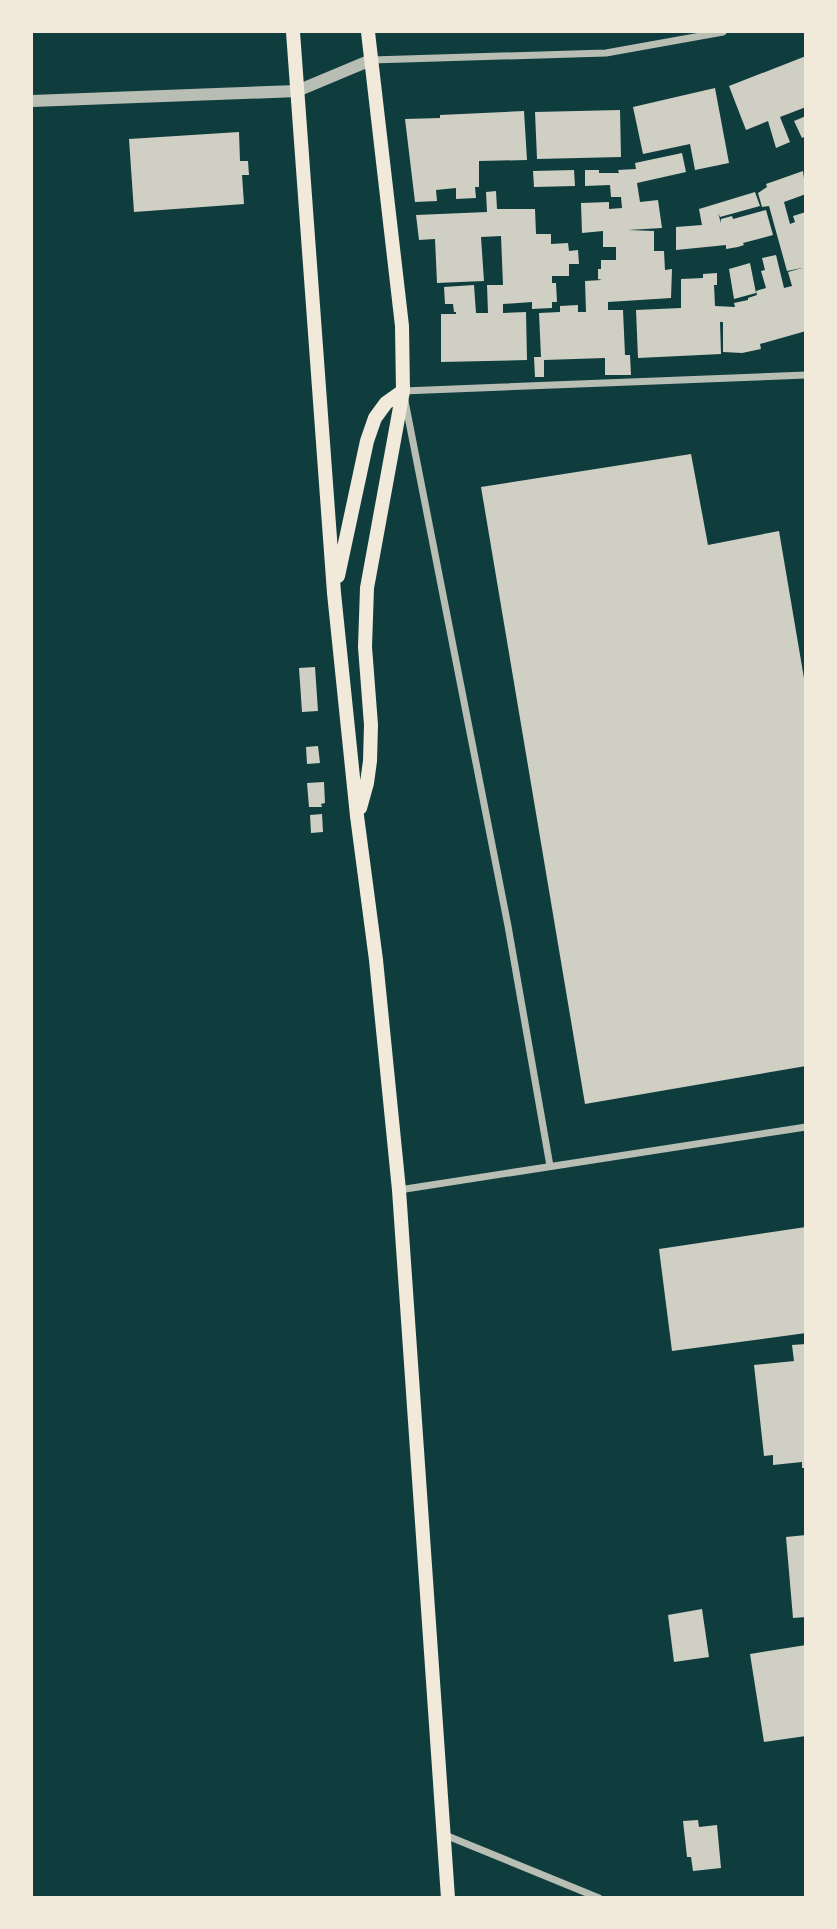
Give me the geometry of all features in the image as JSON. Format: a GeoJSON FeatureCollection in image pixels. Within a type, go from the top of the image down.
{"type":"FeatureCollection","features":[{"type":"Feature","properties":{"kind":"main road"},"geometry":{"type":"LineString","coordinates":[[293,32],[334,593],[399,1189],[448,1898]]}},
{"type":"Feature","properties":{"kind":"main road"},"geometry":{"type":"LineString","coordinates":[[357,816],[367,783],[370,761],[371,725],[365,616],[367,588],[403,391],[402,326],[368,32]]}},
{"type":"Feature","properties":{"kind":"main road"},"geometry":{"type":"LineString","coordinates":[[334,593],[371,429],[386,403],[403,391]]}},
{"type":"Feature","properties":{"kind":"street"},"geometry":{"type":"LineString","coordinates":[[32,101],[298,91],[371,60],[606,52],[723,32]]}},
{"type":"Feature","properties":{"kind":"street"},"geometry":{"type":"LineString","coordinates":[[550,1166],[505,912],[403,391],[806,375]]}},
{"type":"Feature","properties":{"kind":"street"},"geometry":{"type":"LineString","coordinates":[[399,1189],[806,1128]]}},
{"type":"Feature","properties":{"kind":"street"},"geometry":{"type":"LineString","coordinates":[[445,1835],[599,1898]]}},
{"type":"Feature","properties":{"kind":"building"},"geometry":{"type":"Polygon","coordinates":[[[806,56],[806,107],[780,117],[790,142],[776,148],[768,121],[746,130],[729,86],[806,56]]]}},
{"type":"Feature","properties":{"kind":"building"},"geometry":{"type":"Polygon","coordinates":[[[715,88],[729,163],[695,170],[690,144],[643,154],[633,107],[715,88]]]}},
{"type":"Feature","properties":{"kind":"building"},"geometry":{"type":"Polygon","coordinates":[[[620,110],[621,157],[537,159],[535,112],[620,110]]]}},
{"type":"Feature","properties":{"kind":"building"},"geometry":{"type":"Polygon","coordinates":[[[524,111],[527,160],[479,161],[479,187],[475,187],[476,198],[456,199],[456,188],[436,190],[437,201],[415,202],[405,119],[524,111]]]}},
{"type":"Feature","properties":{"kind":"building"},"geometry":{"type":"Polygon","coordinates":[[[806,116],[806,136],[802,138],[794,121],[806,116]]]}},
{"type":"Feature","properties":{"kind":"building"},"geometry":{"type":"Polygon","coordinates":[[[239,132],[240,161],[248,161],[249,175],[242,175],[244,204],[134,212],[129,139],[239,132]]]}},
{"type":"Feature","properties":{"kind":"building"},"geometry":{"type":"Polygon","coordinates":[[[682,153],[686,172],[637,183],[640,202],[658,200],[662,228],[628,230],[654,231],[654,251],[664,251],[665,270],[672,269],[671,298],[608,302],[608,310],[623,310],[625,355],[630,355],[631,375],[605,375],[605,358],[544,360],[544,377],[535,377],[534,357],[541,357],[539,313],[560,312],[560,306],[578,305],[578,312],[586,312],[585,281],[602,280],[598,279],[601,260],[616,260],[616,247],[603,247],[603,231],[582,233],[581,203],[609,202],[609,209],[622,208],[621,197],[611,197],[610,185],[585,186],[585,170],[619,173],[618,170],[636,169],[635,163],[682,153]]]}},
{"type":"Feature","properties":{"kind":"building"},"geometry":{"type":"Polygon","coordinates":[[[574,170],[575,186],[534,187],[533,171],[574,170]]]}},
{"type":"Feature","properties":{"kind":"building"},"geometry":{"type":"Polygon","coordinates":[[[803,171],[806,194],[784,202],[790,224],[795,222],[793,216],[806,212],[806,331],[760,344],[761,349],[742,353],[723,352],[723,322],[720,322],[721,354],[638,358],[636,310],[681,308],[681,279],[703,278],[703,274],[717,273],[717,285],[714,285],[715,306],[735,307],[734,303],[748,300],[757,295],[756,291],[766,288],[761,271],[765,270],[762,258],[776,255],[784,288],[792,286],[788,272],[802,268],[787,271],[769,206],[762,207],[758,193],[767,187],[766,184],[803,171]]]}},
{"type":"Feature","properties":{"kind":"building"},"geometry":{"type":"Polygon","coordinates":[[[496,191],[497,209],[535,209],[536,234],[551,234],[551,244],[568,243],[569,251],[578,250],[579,264],[569,264],[569,276],[552,276],[552,283],[556,283],[557,302],[552,302],[552,308],[532,309],[532,302],[503,304],[503,313],[526,312],[527,360],[441,362],[441,314],[456,314],[453,304],[445,304],[444,287],[474,285],[476,313],[488,313],[487,285],[503,285],[501,236],[481,237],[484,281],[437,283],[435,239],[419,240],[416,215],[487,212],[486,192],[496,191]]]}},
{"type":"Feature","properties":{"kind":"building"},"geometry":{"type":"Polygon","coordinates":[[[755,192],[760,206],[720,217],[718,213],[721,223],[721,219],[732,216],[733,219],[766,210],[773,235],[726,249],[726,245],[676,250],[676,227],[702,225],[699,209],[755,192]]]}},
{"type":"Feature","properties":{"kind":"building"},"geometry":{"type":"Polygon","coordinates":[[[750,263],[756,293],[734,299],[729,269],[750,263]]]}},
{"type":"Feature","properties":{"kind":"building"},"geometry":{"type":"Polygon","coordinates":[[[691,454],[708,545],[779,531],[806,690],[806,1066],[585,1104],[481,487],[691,454]]]}},
{"type":"Feature","properties":{"kind":"building"},"geometry":{"type":"Polygon","coordinates":[[[315,667],[318,711],[302,712],[299,668],[315,667]]]}},
{"type":"Feature","properties":{"kind":"building"},"geometry":{"type":"Polygon","coordinates":[[[318,746],[320,763],[307,764],[306,747],[318,746]]]}},
{"type":"Feature","properties":{"kind":"building"},"geometry":{"type":"Polygon","coordinates":[[[324,782],[325,803],[321,804],[322,807],[309,807],[307,783],[324,782]]]}},
{"type":"Feature","properties":{"kind":"building"},"geometry":{"type":"Polygon","coordinates":[[[322,814],[323,832],[311,833],[310,815],[322,814]]]}},
{"type":"Feature","properties":{"kind":"building"},"geometry":{"type":"Polygon","coordinates":[[[806,1227],[806,1333],[672,1351],[659,1249],[806,1227]]]}},
{"type":"Feature","properties":{"kind":"building"},"geometry":{"type":"Polygon","coordinates":[[[806,1344],[806,1468],[802,1468],[802,1462],[773,1465],[773,1455],[764,1456],[754,1365],[794,1361],[792,1345],[806,1344]]]}},
{"type":"Feature","properties":{"kind":"building"},"geometry":{"type":"Polygon","coordinates":[[[806,1535],[806,1617],[793,1618],[786,1537],[806,1535]]]}},
{"type":"Feature","properties":{"kind":"building"},"geometry":{"type":"Polygon","coordinates":[[[702,1609],[709,1657],[674,1662],[668,1615],[702,1609]]]}},
{"type":"Feature","properties":{"kind":"building"},"geometry":{"type":"Polygon","coordinates":[[[806,1645],[806,1736],[764,1742],[750,1654],[806,1645]]]}},
{"type":"Feature","properties":{"kind":"building"},"geometry":{"type":"Polygon","coordinates":[[[698,1820],[699,1827],[717,1825],[721,1868],[693,1871],[691,1857],[687,1857],[683,1821],[698,1820]]]}}]}
